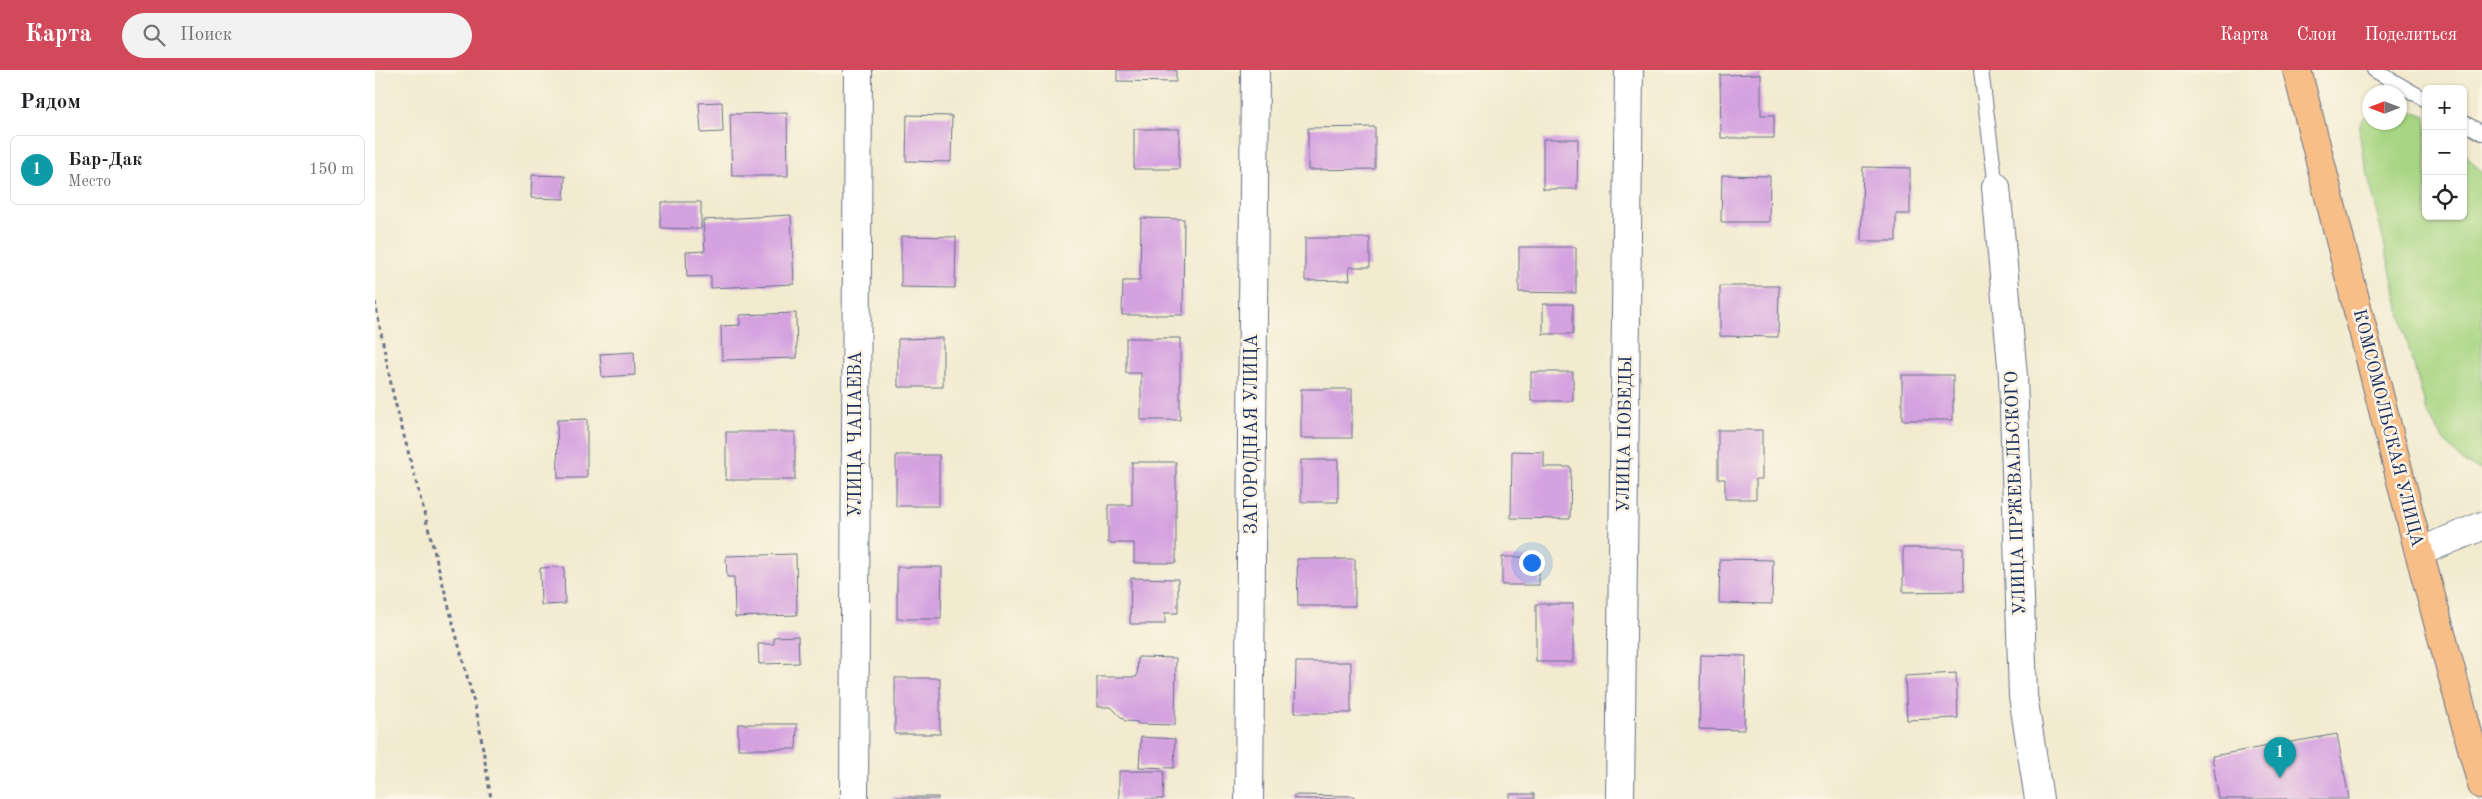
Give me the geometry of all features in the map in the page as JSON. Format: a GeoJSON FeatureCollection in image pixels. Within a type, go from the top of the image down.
{"type":"FeatureCollection","features":[{"type":"Feature","properties":{"kind":"main road","name":"КОМСОМОЛЬСКАЯ УЛИЦА"},"geometry":{"type":"LineString","coordinates":[[2297,70],[2419,552],[2482,785]]}},
{"type":"Feature","properties":{"kind":"street","name":"УЛИЦА ЧАПАЕВА"},"geometry":{"type":"LineString","coordinates":[[853,799],[858,70]]}},
{"type":"Feature","properties":{"kind":"street","name":"ЗАГОРОДНАЯ УЛИЦА"},"geometry":{"type":"LineString","coordinates":[[1249,799],[1255,70]]}},
{"type":"Feature","properties":{"kind":"street","name":"УЛИЦА ПОБЕДЫ"},"geometry":{"type":"LineString","coordinates":[[1621,799],[1629,70]]}},
{"type":"Feature","properties":{"kind":"street","name":"УЛИЦА ПРЖЕВАЛЬСКОГО"},"geometry":{"type":"LineString","coordinates":[[1996,187],[2013,376],[2023,696],[2039,799]]}},
{"type":"Feature","properties":{"kind":"street"},"geometry":{"type":"LineString","coordinates":[[2419,552],[2482,526]]}},
{"type":"Feature","properties":{"kind":"lane"},"geometry":{"type":"LineString","coordinates":[[1981,70],[1996,187]]}},
{"type":"Feature","properties":{"kind":"lane"},"geometry":{"type":"LineString","coordinates":[[2374,70],[2422,98]]}},
{"type":"Feature","properties":{"kind":"lane"},"geometry":{"type":"LineString","coordinates":[[2467,125],[2482,134]]}},
{"type":"Feature","properties":{"kind":"path"},"geometry":{"type":"LineString","coordinates":[[375,302],[393,394],[478,718],[491,799]]}},
{"type":"Feature","properties":{"kind":"green space"},"geometry":{"type":"Polygon","coordinates":[[[2407,110],[2422,116],[2422,220],[2467,220],[2467,156],[2482,173],[2482,470],[2465,463],[2445,442],[2427,412],[2407,341],[2361,145],[2362,120],[2362,130],[2407,130],[2407,110]]]}},
{"type":"Feature","properties":{"kind":"building"},"geometry":{"type":"Polygon","coordinates":[[[1117,70],[1176,70],[1176,82],[1117,81],[1117,70]]]}},
{"type":"Feature","properties":{"kind":"building"},"geometry":{"type":"Polygon","coordinates":[[[1761,74],[1761,115],[1774,115],[1774,138],[1721,138],[1720,75],[1761,74]]]}},
{"type":"Feature","properties":{"kind":"building"},"geometry":{"type":"Polygon","coordinates":[[[722,102],[723,132],[701,133],[699,103],[722,102]]]}},
{"type":"Feature","properties":{"kind":"building"},"geometry":{"type":"Polygon","coordinates":[[[787,113],[788,176],[732,176],[730,114],[787,113]]]}},
{"type":"Feature","properties":{"kind":"building"},"geometry":{"type":"Polygon","coordinates":[[[907,115],[952,116],[951,162],[906,161],[907,115]]]}},
{"type":"Feature","properties":{"kind":"building"},"geometry":{"type":"Polygon","coordinates":[[[1375,127],[1375,169],[1308,170],[1308,128],[1375,127]]]}},
{"type":"Feature","properties":{"kind":"building"},"geometry":{"type":"Polygon","coordinates":[[[1134,129],[1179,129],[1179,169],[1134,169],[1134,129]]]}},
{"type":"Feature","properties":{"kind":"building"},"geometry":{"type":"Polygon","coordinates":[[[1543,139],[1578,139],[1577,189],[1543,189],[1543,139]]]}},
{"type":"Feature","properties":{"kind":"building"},"geometry":{"type":"Polygon","coordinates":[[[1863,167],[1910,168],[1910,214],[1896,214],[1896,241],[1861,241],[1863,167]]]}},
{"type":"Feature","properties":{"kind":"building"},"geometry":{"type":"Polygon","coordinates":[[[532,175],[565,176],[564,199],[531,198],[532,175]]]}},
{"type":"Feature","properties":{"kind":"building"},"geometry":{"type":"Polygon","coordinates":[[[1722,175],[1770,176],[1769,222],[1721,222],[1722,175]]]}},
{"type":"Feature","properties":{"kind":"building"},"geometry":{"type":"Polygon","coordinates":[[[661,202],[701,202],[701,229],[661,228],[661,202]]]}},
{"type":"Feature","properties":{"kind":"building"},"geometry":{"type":"Polygon","coordinates":[[[791,215],[794,284],[711,288],[711,276],[687,277],[686,252],[705,251],[703,220],[791,215]]]}},
{"type":"Feature","properties":{"kind":"building"},"geometry":{"type":"Polygon","coordinates":[[[1141,218],[1184,219],[1183,315],[1122,315],[1123,281],[1140,281],[1141,218]]]}},
{"type":"Feature","properties":{"kind":"building"},"geometry":{"type":"Polygon","coordinates":[[[901,236],[956,237],[955,288],[901,287],[901,236]]]}},
{"type":"Feature","properties":{"kind":"building"},"geometry":{"type":"Polygon","coordinates":[[[1305,238],[1370,238],[1370,267],[1349,267],[1350,280],[1305,281],[1305,238]]]}},
{"type":"Feature","properties":{"kind":"building"},"geometry":{"type":"Polygon","coordinates":[[[1519,247],[1576,247],[1576,293],[1519,292],[1519,247]]]}},
{"type":"Feature","properties":{"kind":"building"},"geometry":{"type":"Polygon","coordinates":[[[1720,286],[1779,286],[1778,337],[1720,336],[1720,286]]]}},
{"type":"Feature","properties":{"kind":"building"},"geometry":{"type":"Polygon","coordinates":[[[1543,304],[1573,304],[1573,334],[1543,334],[1543,304]]]}},
{"type":"Feature","properties":{"kind":"building"},"geometry":{"type":"Polygon","coordinates":[[[796,313],[797,358],[722,360],[721,326],[740,325],[740,315],[796,313]]]}},
{"type":"Feature","properties":{"kind":"building"},"geometry":{"type":"Polygon","coordinates":[[[943,338],[943,387],[898,387],[898,339],[943,338]]]}},
{"type":"Feature","properties":{"kind":"building"},"geometry":{"type":"Polygon","coordinates":[[[1126,338],[1180,338],[1180,420],[1141,420],[1141,373],[1126,373],[1126,338]]]}},
{"type":"Feature","properties":{"kind":"building"},"geometry":{"type":"Polygon","coordinates":[[[634,352],[635,375],[602,377],[600,354],[634,352]]]}},
{"type":"Feature","properties":{"kind":"building"},"geometry":{"type":"Polygon","coordinates":[[[1531,372],[1573,372],[1573,401],[1531,401],[1531,372]]]}},
{"type":"Feature","properties":{"kind":"building"},"geometry":{"type":"Polygon","coordinates":[[[1902,375],[1953,375],[1953,420],[1902,420],[1902,375]]]}},
{"type":"Feature","properties":{"kind":"building"},"geometry":{"type":"Polygon","coordinates":[[[1301,389],[1352,389],[1352,438],[1301,438],[1301,389]]]}},
{"type":"Feature","properties":{"kind":"building"},"geometry":{"type":"Polygon","coordinates":[[[587,419],[587,478],[558,478],[557,420],[587,419]]]}},
{"type":"Feature","properties":{"kind":"building"},"geometry":{"type":"Polygon","coordinates":[[[1718,430],[1762,430],[1762,479],[1756,479],[1756,499],[1725,499],[1725,479],[1718,479],[1718,430]]]}},
{"type":"Feature","properties":{"kind":"building"},"geometry":{"type":"Polygon","coordinates":[[[726,432],[795,432],[795,480],[726,480],[726,432]]]}},
{"type":"Feature","properties":{"kind":"building"},"geometry":{"type":"Polygon","coordinates":[[[1512,451],[1544,452],[1544,467],[1571,467],[1570,519],[1511,518],[1512,451]]]}},
{"type":"Feature","properties":{"kind":"building"},"geometry":{"type":"Polygon","coordinates":[[[896,455],[939,455],[939,506],[896,506],[896,455]]]}},
{"type":"Feature","properties":{"kind":"building"},"geometry":{"type":"Polygon","coordinates":[[[1301,460],[1338,460],[1338,502],[1301,502],[1301,460]]]}},
{"type":"Feature","properties":{"kind":"building"},"geometry":{"type":"Polygon","coordinates":[[[1132,462],[1176,462],[1176,563],[1134,563],[1134,543],[1108,543],[1108,505],[1132,505],[1132,462]]]}},
{"type":"Feature","properties":{"kind":"building"},"geometry":{"type":"Polygon","coordinates":[[[1903,548],[1963,548],[1964,591],[1903,592],[1903,548]]]}},
{"type":"Feature","properties":{"kind":"building"},"geometry":{"type":"Polygon","coordinates":[[[796,554],[797,615],[735,617],[734,577],[727,577],[726,556],[796,554]]]}},
{"type":"Feature","properties":{"kind":"building"},"geometry":{"type":"Polygon","coordinates":[[[1502,557],[1539,557],[1539,585],[1502,585],[1502,557]]]}},
{"type":"Feature","properties":{"kind":"building"},"geometry":{"type":"Polygon","coordinates":[[[1297,559],[1355,559],[1355,606],[1298,606],[1297,559]]]}},
{"type":"Feature","properties":{"kind":"building"},"geometry":{"type":"Polygon","coordinates":[[[1720,559],[1773,560],[1772,604],[1719,603],[1720,559]]]}},
{"type":"Feature","properties":{"kind":"building"},"geometry":{"type":"Polygon","coordinates":[[[564,567],[565,604],[541,605],[540,568],[564,567]]]}},
{"type":"Feature","properties":{"kind":"building"},"geometry":{"type":"Polygon","coordinates":[[[897,567],[942,567],[941,619],[897,619],[897,567]]]}},
{"type":"Feature","properties":{"kind":"building"},"geometry":{"type":"Polygon","coordinates":[[[1131,578],[1178,579],[1178,613],[1165,613],[1165,624],[1130,624],[1131,578]]]}},
{"type":"Feature","properties":{"kind":"building"},"geometry":{"type":"Polygon","coordinates":[[[1536,604],[1573,604],[1573,662],[1536,662],[1536,604]]]}},
{"type":"Feature","properties":{"kind":"building"},"geometry":{"type":"Polygon","coordinates":[[[798,636],[799,663],[759,664],[758,644],[774,644],[774,637],[798,636]]]}},
{"type":"Feature","properties":{"kind":"building"},"geometry":{"type":"Polygon","coordinates":[[[1701,655],[1746,656],[1744,730],[1699,729],[1701,655]]]}},
{"type":"Feature","properties":{"kind":"building"},"geometry":{"type":"Polygon","coordinates":[[[1138,657],[1176,658],[1175,725],[1138,724],[1138,722],[1125,721],[1111,707],[1097,707],[1097,677],[1137,677],[1138,657]]]}},
{"type":"Feature","properties":{"kind":"building"},"geometry":{"type":"Polygon","coordinates":[[[1296,662],[1351,662],[1351,713],[1295,713],[1296,662]]]}},
{"type":"Feature","properties":{"kind":"building"},"geometry":{"type":"Polygon","coordinates":[[[1956,673],[1958,718],[1907,720],[1905,676],[1956,673]]]}},
{"type":"Feature","properties":{"kind":"building"},"geometry":{"type":"Polygon","coordinates":[[[895,678],[940,678],[940,734],[895,734],[895,678]]]}},
{"type":"Feature","properties":{"kind":"building"},"geometry":{"type":"Polygon","coordinates":[[[738,724],[797,724],[796,749],[738,749],[738,724]]]}},
{"type":"Feature","properties":{"kind":"building"},"geometry":{"type":"Polygon","coordinates":[[[2337,734],[2349,799],[2219,799],[2212,756],[2337,734]]]}},
{"type":"Feature","properties":{"kind":"building"},"geometry":{"type":"Polygon","coordinates":[[[1141,737],[1175,739],[1174,768],[1139,767],[1141,737]]]}},
{"type":"Feature","properties":{"kind":"building"},"geometry":{"type":"Polygon","coordinates":[[[1119,771],[1164,771],[1163,799],[1119,799],[1119,771]]]}},
{"type":"Feature","properties":{"kind":"building"},"geometry":{"type":"Polygon","coordinates":[[[1510,794],[1534,794],[1534,799],[1510,799],[1510,794]]]}},
{"type":"Feature","properties":{"kind":"building"},"geometry":{"type":"Polygon","coordinates":[[[1294,795],[1354,796],[1354,799],[1294,799],[1294,795]]]}},
{"type":"Feature","properties":{"kind":"building"},"geometry":{"type":"Polygon","coordinates":[[[892,797],[938,797],[938,799],[892,799],[892,797]]]}},
{"type":"Feature","properties":{"kind":"place","name":"Бар-Дак"},"geometry":{"type":"Point","coordinates":[2280,778]}}]}
